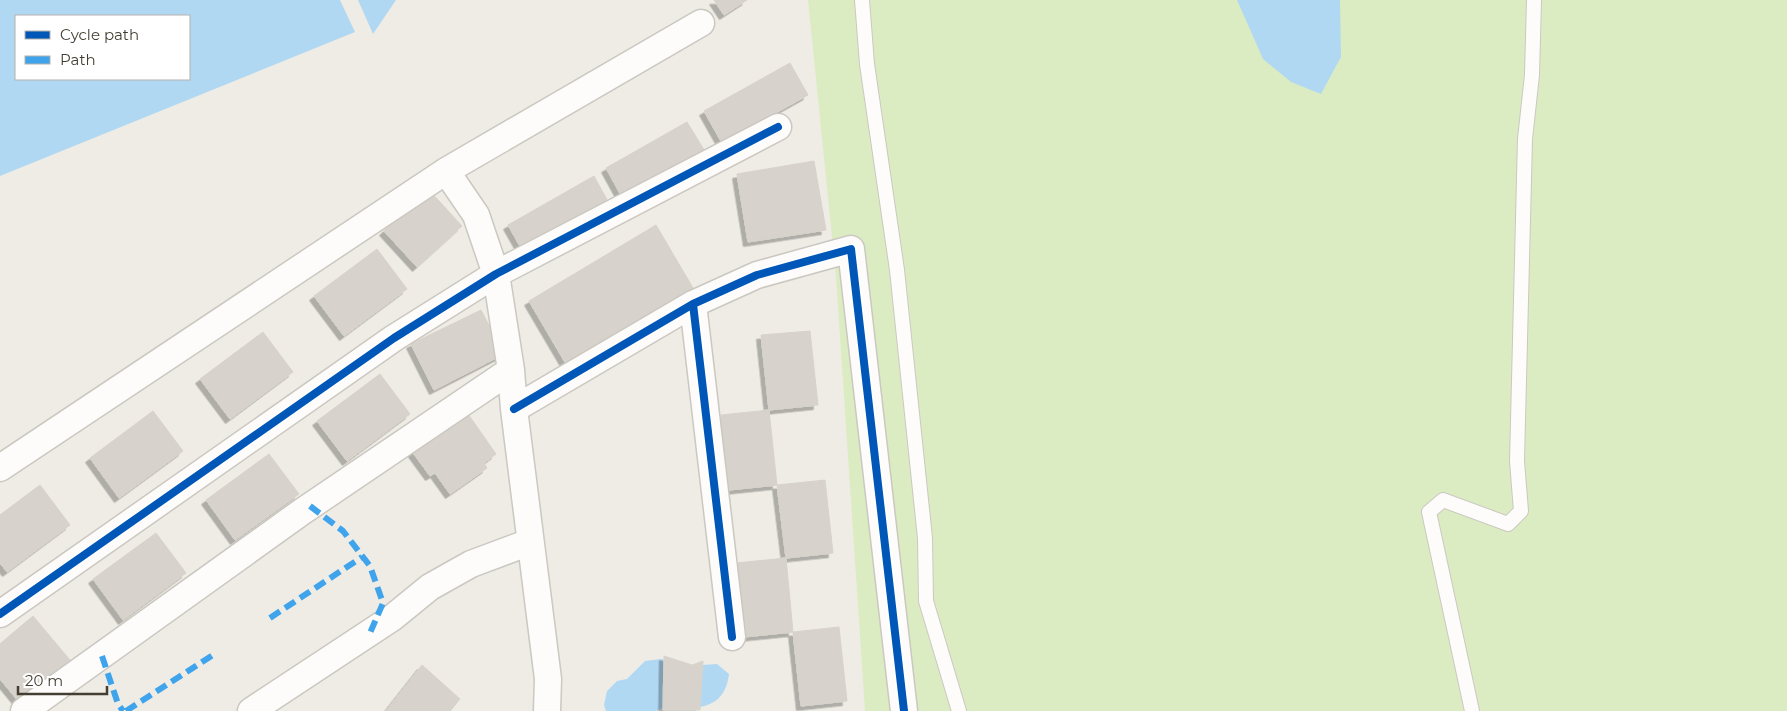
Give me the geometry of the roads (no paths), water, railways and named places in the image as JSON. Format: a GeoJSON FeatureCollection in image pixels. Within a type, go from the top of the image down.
{"type":"FeatureCollection","features":[{"type":"Feature","properties":{"kind":"street"},"geometry":{"type":"LineString","coordinates":[[0,468],[446,171],[700,23]]}},
{"type":"Feature","properties":{"kind":"street"},"geometry":{"type":"LineString","coordinates":[[0,614],[394,338],[496,274],[778,127]]}},
{"type":"Feature","properties":{"kind":"street"},"geometry":{"type":"LineString","coordinates":[[446,171],[476,215],[496,274],[510,370],[548,679],[548,711]]}},
{"type":"Feature","properties":{"kind":"street"},"geometry":{"type":"LineString","coordinates":[[514,409],[693,304],[757,275],[851,249],[904,711]]}},
{"type":"Feature","properties":{"kind":"street"},"geometry":{"type":"LineString","coordinates":[[693,304],[732,637]]}},
{"type":"Feature","properties":{"kind":"street"},"geometry":{"type":"LineString","coordinates":[[24,711],[302,511],[510,370]]}},
{"type":"Feature","properties":{"kind":"street"},"geometry":{"type":"LineString","coordinates":[[250,711],[392,618],[430,587],[471,564],[530,542]]}},
{"type":"Feature","properties":{"kind":"lane"},"geometry":{"type":"LineString","coordinates":[[862,0],[866,64],[898,280],[925,538],[926,601],[960,711]]}},
{"type":"Feature","properties":{"kind":"lane"},"geometry":{"type":"LineString","coordinates":[[1472,711],[1429,512],[1443,500],[1508,524],[1521,511],[1517,461],[1524,178],[1525,139],[1532,75],[1534,0]]}},
{"type":"Feature","properties":{"kind":"water"},"geometry":{"type":"Polygon","coordinates":[[[0,0],[340,0],[355,32],[0,176],[0,0]]]}},
{"type":"Feature","properties":{"kind":"water"},"geometry":{"type":"Polygon","coordinates":[[[358,0],[396,0],[373,34],[358,0]]]}},
{"type":"Feature","properties":{"kind":"water"},"geometry":{"type":"Polygon","coordinates":[[[1237,0],[1340,0],[1341,57],[1321,94],[1291,82],[1263,59],[1237,0]]]}},
{"type":"Feature","properties":{"kind":"water"},"geometry":{"type":"Polygon","coordinates":[[[661,659],[678,662],[691,669],[702,665],[717,664],[729,674],[725,690],[721,696],[710,704],[695,708],[667,707],[656,711],[606,711],[604,705],[607,691],[617,681],[627,679],[645,661],[661,659]]]}}]}
